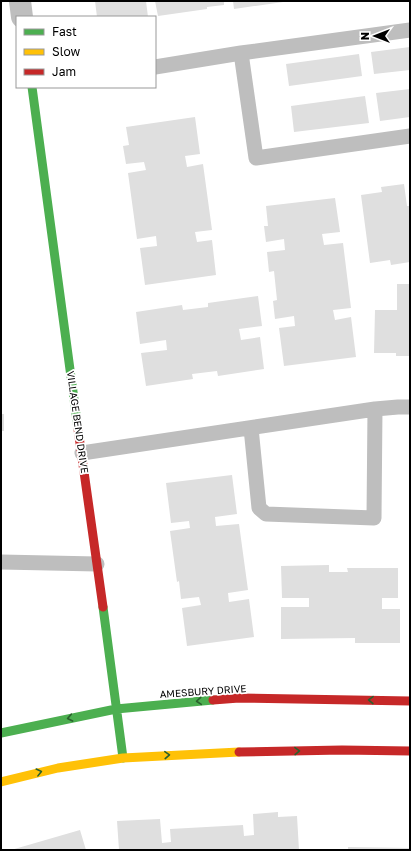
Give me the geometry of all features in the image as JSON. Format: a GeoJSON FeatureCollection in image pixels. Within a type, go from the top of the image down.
{"type":"FeatureCollection","features":[{"type":"Feature","properties":{"kind":"street"},"geometry":{"type":"LineString","coordinates":[[20,1],[22,16]]}},
{"type":"Feature","properties":{"kind":"street","name":"VILLAGE BEND DRIVE"},"geometry":{"type":"LineString","coordinates":[[32,88],[123,758]]}},
{"type":"Feature","properties":{"kind":"street","name":"AMESBURY DRIVE"},"geometry":{"type":"LineString","coordinates":[[1,733],[116,709],[239,698],[410,701]]}},
{"type":"Feature","properties":{"kind":"street"},"geometry":{"type":"LineString","coordinates":[[1,782],[58,768],[123,758],[218,752],[342,750],[410,751]]}},
{"type":"Feature","properties":{"kind":"lane"},"geometry":{"type":"LineString","coordinates":[[156,67],[241,52],[410,30]]}},
{"type":"Feature","properties":{"kind":"lane"},"geometry":{"type":"LineString","coordinates":[[241,52],[256,158],[410,136]]}},
{"type":"Feature","properties":{"kind":"lane"},"geometry":{"type":"LineString","coordinates":[[82,453],[375,409],[398,406],[410,407]]}},
{"type":"Feature","properties":{"kind":"lane"},"geometry":{"type":"LineString","coordinates":[[251,428],[259,508],[266,514],[374,518],[375,409]]}},
{"type":"Feature","properties":{"kind":"lane"},"geometry":{"type":"LineString","coordinates":[[1,562],[97,564]]}},
{"type":"Feature","properties":{"kind":"building"},"geometry":{"type":"Polygon","coordinates":[[[95,1],[146,1],[148,16],[97,16],[95,1]]]}},
{"type":"Feature","properties":{"kind":"building"},"geometry":{"type":"Polygon","coordinates":[[[155,1],[224,1],[224,5],[158,16],[155,1]]]}},
{"type":"Feature","properties":{"kind":"building"},"geometry":{"type":"Polygon","coordinates":[[[233,1],[283,1],[283,2],[234,9],[233,1]]]}},
{"type":"Feature","properties":{"kind":"building"},"geometry":{"type":"Polygon","coordinates":[[[410,47],[410,70],[374,74],[371,52],[410,47]]]}},
{"type":"Feature","properties":{"kind":"building"},"geometry":{"type":"Polygon","coordinates":[[[359,54],[362,76],[289,86],[286,64],[359,54]]]}},
{"type":"Feature","properties":{"kind":"building"},"geometry":{"type":"Polygon","coordinates":[[[410,89],[410,117],[380,121],[376,93],[410,89]]]}},
{"type":"Feature","properties":{"kind":"building"},"geometry":{"type":"Polygon","coordinates":[[[365,96],[369,123],[294,132],[291,106],[365,96]]]}},
{"type":"Feature","properties":{"kind":"building"},"geometry":{"type":"Polygon","coordinates":[[[195,117],[200,154],[185,156],[187,167],[203,164],[212,230],[195,232],[197,242],[212,240],[216,275],[145,285],[140,248],[157,246],[156,236],[137,239],[128,173],[146,170],[144,162],[126,164],[123,146],[129,145],[126,127],[195,117]]]}},
{"type":"Feature","properties":{"kind":"building"},"geometry":{"type":"Polygon","coordinates":[[[404,184],[407,206],[410,206],[410,262],[391,265],[390,260],[370,263],[361,195],[382,192],[381,187],[404,184]]]}},
{"type":"Feature","properties":{"kind":"building"},"geometry":{"type":"Polygon","coordinates":[[[335,198],[340,232],[322,234],[324,245],[343,243],[351,308],[333,310],[335,320],[351,317],[356,357],[284,366],[279,328],[295,326],[294,316],[275,319],[273,301],[277,300],[274,271],[269,272],[267,252],[285,250],[284,239],[266,242],[264,226],[268,226],[266,206],[335,198]]]}},
{"type":"Feature","properties":{"kind":"building"},"geometry":{"type":"Polygon","coordinates":[[[397,284],[410,284],[410,356],[396,356],[396,353],[374,353],[375,310],[397,310],[397,284]]]}},
{"type":"Feature","properties":{"kind":"building"},"geometry":{"type":"Polygon","coordinates":[[[258,296],[262,326],[239,329],[241,340],[260,337],[264,369],[218,376],[217,371],[192,374],[193,379],[146,386],[141,353],[167,350],[166,340],[140,344],[136,312],[182,305],[183,310],[208,307],[208,303],[258,296]]]}},
{"type":"Feature","properties":{"kind":"building"},"geometry":{"type":"Polygon","coordinates":[[[1,414],[4,414],[4,431],[1,431],[1,414]]]}},
{"type":"Feature","properties":{"kind":"building"},"geometry":{"type":"Polygon","coordinates":[[[232,475],[237,514],[215,517],[216,526],[239,524],[248,590],[228,593],[229,602],[249,599],[254,637],[187,646],[182,608],[201,605],[199,597],[181,599],[179,581],[177,582],[170,531],[190,528],[189,521],[171,523],[166,483],[232,475]]]}},
{"type":"Feature","properties":{"kind":"building"},"geometry":{"type":"Polygon","coordinates":[[[329,565],[329,572],[348,572],[347,568],[398,568],[398,598],[382,598],[382,609],[400,609],[400,643],[355,643],[355,638],[281,639],[281,607],[309,607],[309,598],[282,598],[281,566],[329,565]]]}},
{"type":"Feature","properties":{"kind":"building"},"geometry":{"type":"Polygon","coordinates":[[[278,812],[278,817],[297,816],[299,850],[119,850],[117,821],[160,819],[162,843],[171,842],[170,829],[243,825],[244,836],[254,835],[253,814],[278,812]]]}},
{"type":"Feature","properties":{"kind":"building"},"geometry":{"type":"Polygon","coordinates":[[[80,830],[86,850],[11,850],[80,830]]]}},
{"type":"Feature","properties":{"kind":"building"},"geometry":{"type":"Polygon","coordinates":[[[348,847],[410,848],[410,850],[348,850],[348,847]]]}},
{"type":"Feature","properties":{"kind":"traffic: fast"},"geometry":{"type":"LineString","coordinates":[[32,88],[78,429]]}},
{"type":"Feature","properties":{"kind":"traffic: fast"},"geometry":{"type":"LineString","coordinates":[[103,607],[123,758]]}},
{"type":"Feature","properties":{"kind":"traffic: fast"},"geometry":{"type":"LineString","coordinates":[[1,733],[116,709],[213,700]]}},
{"type":"Feature","properties":{"kind":"traffic: slow"},"geometry":{"type":"LineString","coordinates":[[1,782],[58,768],[123,758],[239,752]]}},
{"type":"Feature","properties":{"kind":"traffic: jam"},"geometry":{"type":"LineString","coordinates":[[78,429],[103,607]]}},
{"type":"Feature","properties":{"kind":"traffic: jam"},"geometry":{"type":"LineString","coordinates":[[213,700],[239,698],[410,701]]}},
{"type":"Feature","properties":{"kind":"traffic: jam"},"geometry":{"type":"LineString","coordinates":[[239,752],[342,750],[410,751]]}}]}
